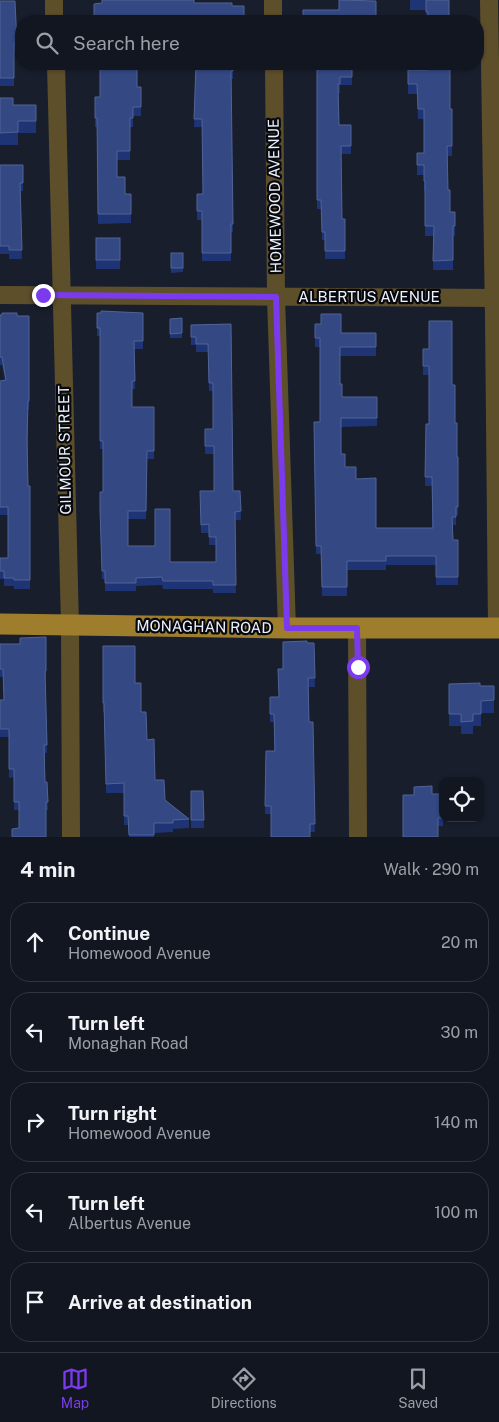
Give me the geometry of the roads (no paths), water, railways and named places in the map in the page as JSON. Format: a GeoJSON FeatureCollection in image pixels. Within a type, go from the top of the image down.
{"type":"FeatureCollection","features":[{"type":"Feature","properties":{"kind":"main road","name":"MONAGHAN ROAD"},"geometry":{"type":"LineString","coordinates":[[0,624],[287,628],[498,628]]}},
{"type":"Feature","properties":{"kind":"street"},"geometry":{"type":"LineString","coordinates":[[54,0],[54,15]]}},
{"type":"Feature","properties":{"kind":"street"},"geometry":{"type":"LineString","coordinates":[[273,0],[273,15]]}},
{"type":"Feature","properties":{"kind":"street"},"geometry":{"type":"LineString","coordinates":[[489,0],[496,298],[498,628]]}},
{"type":"Feature","properties":{"kind":"street","name":"GILMOUR STREET"},"geometry":{"type":"LineString","coordinates":[[56,70],[70,625],[71,837]]}},
{"type":"Feature","properties":{"kind":"street","name":"HOMEWOOD AVENUE"},"geometry":{"type":"LineString","coordinates":[[274,70],[276,297],[287,628]]}},
{"type":"Feature","properties":{"kind":"street","name":"ALBERTUS AVENUE"},"geometry":{"type":"LineString","coordinates":[[0,294],[496,298]]}},
{"type":"Feature","properties":{"kind":"street"},"geometry":{"type":"LineString","coordinates":[[357,628],[358,837]]}}]}
